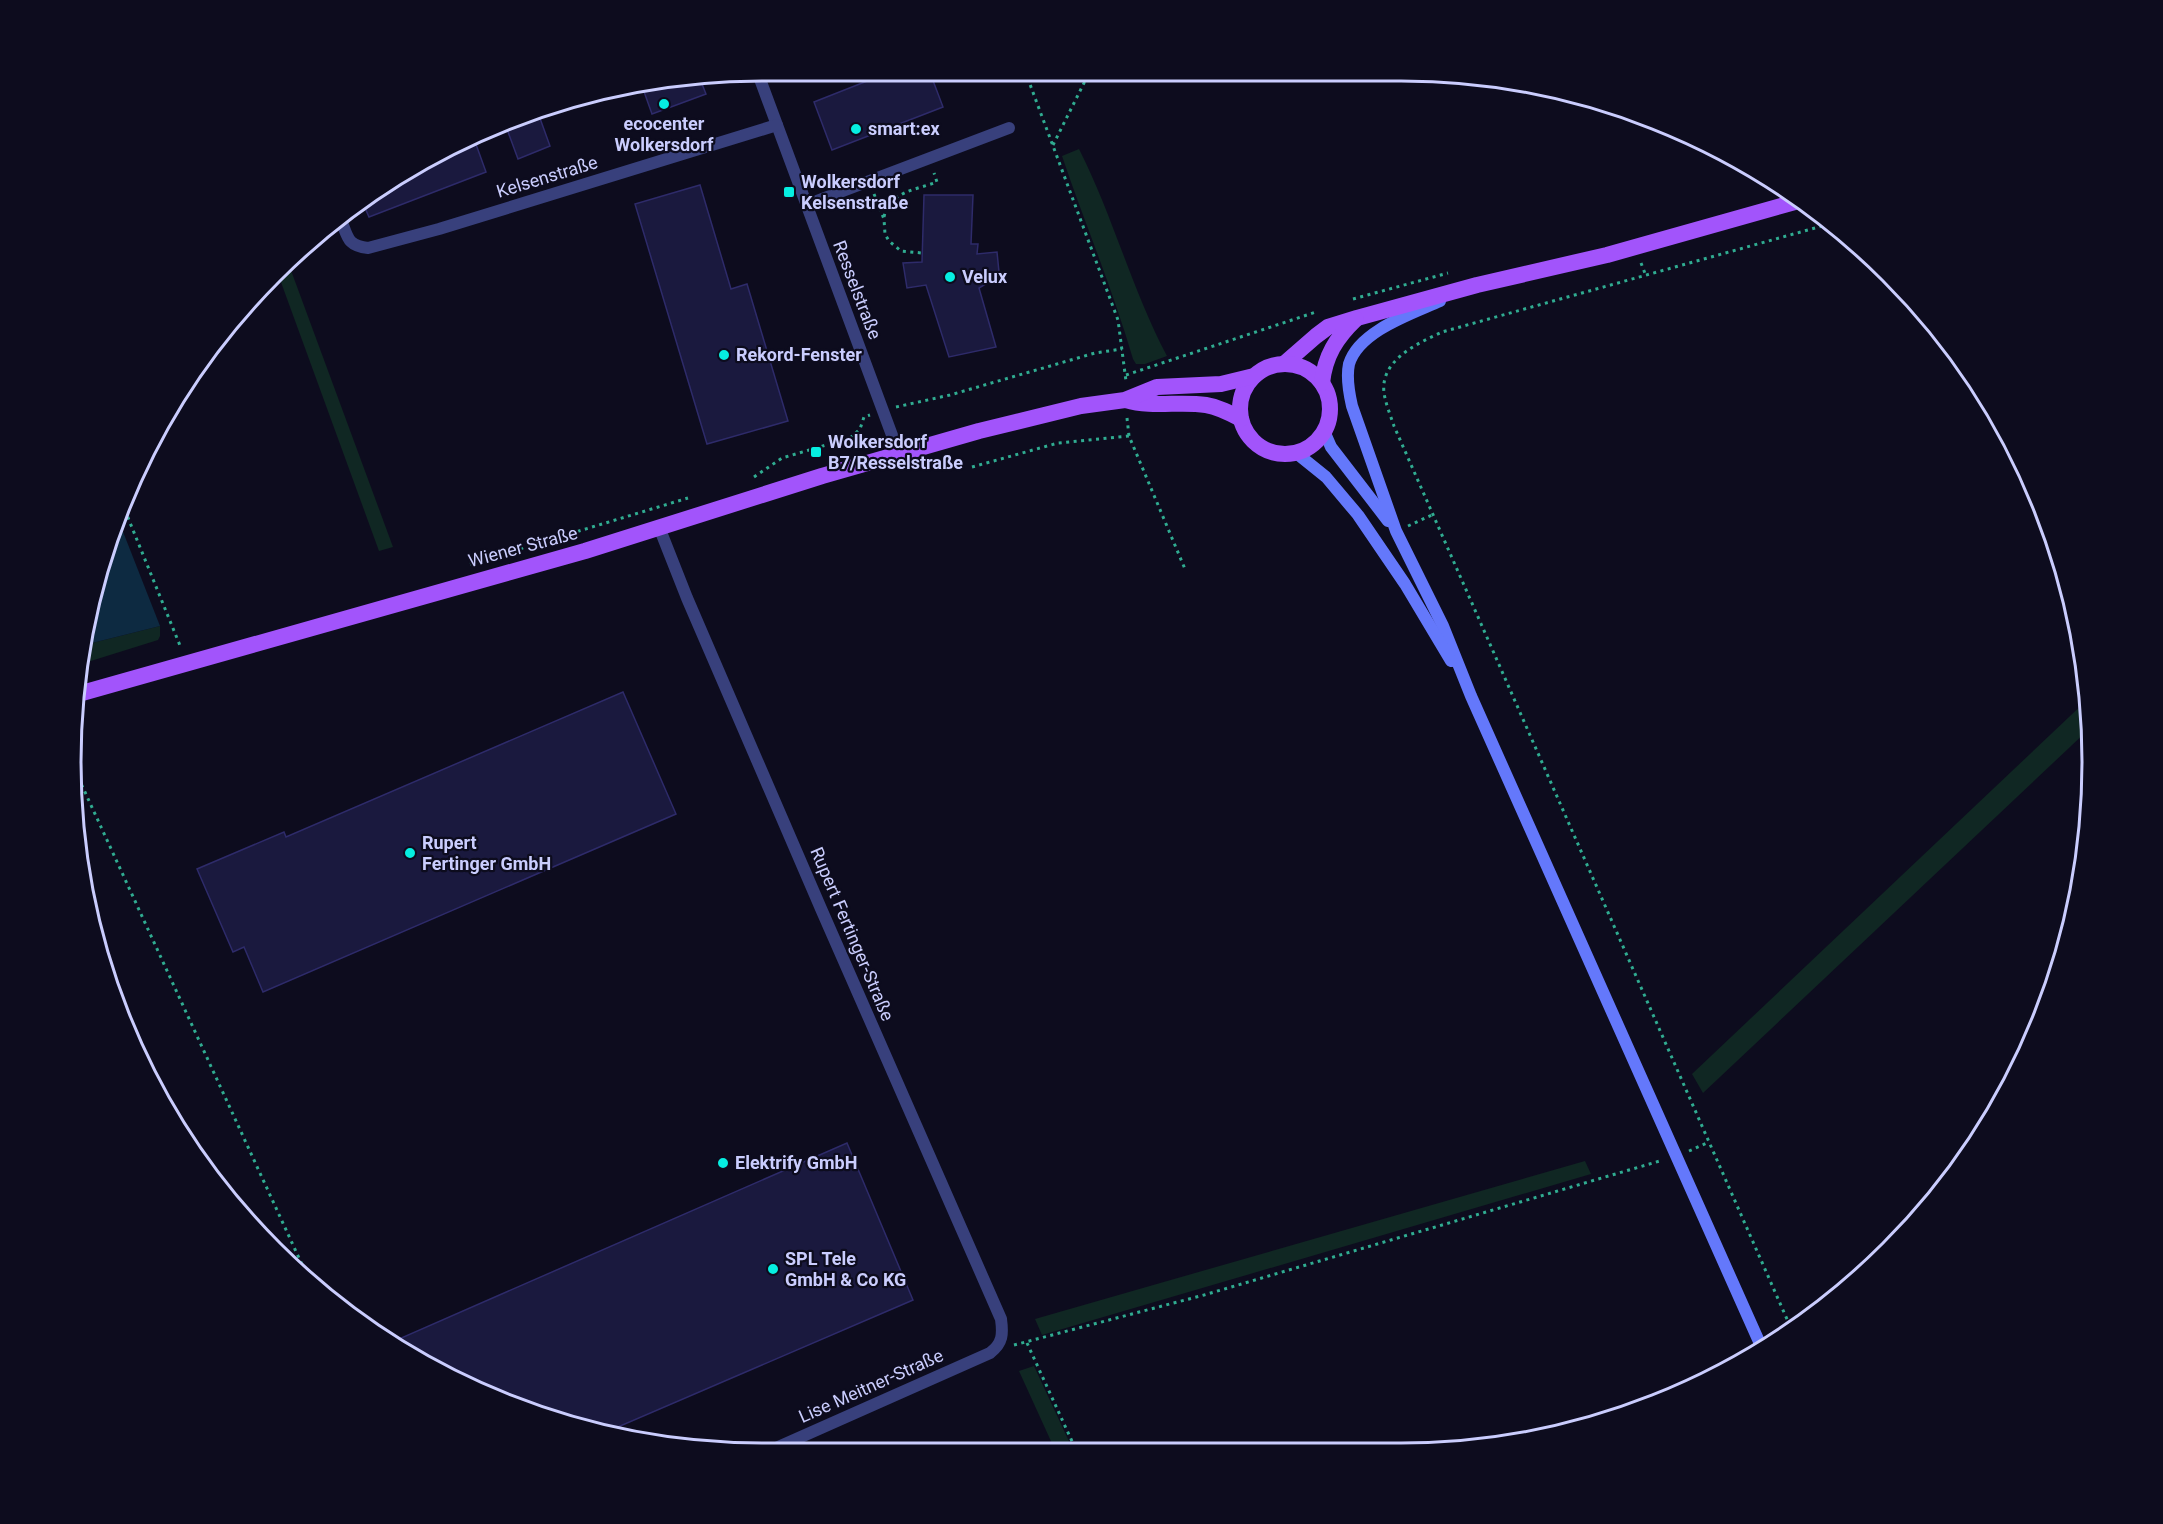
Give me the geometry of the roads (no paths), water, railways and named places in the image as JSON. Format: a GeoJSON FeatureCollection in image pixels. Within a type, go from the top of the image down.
{"type":"FeatureCollection","features":[{"type":"Feature","properties":{"kind":"main road"},"geometry":{"type":"LineString","coordinates":[[1285,363],[1307,369],[1322,383],[1329,401],[1328,421],[1324,430],[1312,444],[1295,453],[1275,453],[1257,444],[1250,437],[1241,419],[1240,402],[1243,393],[1254,376],[1263,369],[1285,363],[1328,327],[1477,285],[1607,255],[1790,203]]}},
{"type":"Feature","properties":{"kind":"main road"},"geometry":{"type":"LineString","coordinates":[[1477,285],[1374,334],[1355,352],[1350,364],[1348,387],[1352,406],[1396,531],[1443,626],[1471,696],[1759,1341]]}},
{"type":"Feature","properties":{"kind":"main road"},"geometry":{"type":"LineString","coordinates":[[1322,383],[1329,353],[1344,330],[1357,318]]}},
{"type":"Feature","properties":{"kind":"main road"},"geometry":{"type":"LineString","coordinates":[[1125,400],[1156,387],[1221,384],[1254,376]]}},
{"type":"Feature","properties":{"kind":"main road"},"geometry":{"type":"LineString","coordinates":[[1125,400],[1154,405],[1205,405],[1241,419]]}},
{"type":"Feature","properties":{"kind":"main road","name":"Wiener Straße"},"geometry":{"type":"LineString","coordinates":[[85,692],[585,551],[979,431],[1082,406],[1125,400]]}},
{"type":"Feature","properties":{"kind":"main road"},"geometry":{"type":"LineString","coordinates":[[1324,430],[1330,447],[1396,531]]}},
{"type":"Feature","properties":{"kind":"main road"},"geometry":{"type":"LineString","coordinates":[[1295,453],[1326,477],[1358,515],[1428,620],[1471,696]]}},
{"type":"Feature","properties":{"kind":"street","name":"Resselstraße"},"geometry":{"type":"LineString","coordinates":[[761,81],[899,454]]}},
{"type":"Feature","properties":{"kind":"street","name":"Kelsenstraße"},"geometry":{"type":"LineString","coordinates":[[343,225],[349,240],[357,247],[368,248],[439,229],[777,125]]}},
{"type":"Feature","properties":{"kind":"street"},"geometry":{"type":"LineString","coordinates":[[806,205],[1010,128]]}},
{"type":"Feature","properties":{"kind":"street","name":"Rupert Fertinger-Straße"},"geometry":{"type":"LineString","coordinates":[[659,527],[687,598],[1001,1318],[1003,1331],[1001,1342],[990,1353]]}},
{"type":"Feature","properties":{"kind":"street","name":"Lise Meitner-Straße"},"geometry":{"type":"LineString","coordinates":[[788,1443],[990,1353]]}},
{"type":"Feature","properties":{"kind":"water"},"geometry":{"type":"Polygon","coordinates":[[[122,530],[160,626],[92,643],[104,586],[122,530]]]}},
{"type":"Feature","properties":{"kind":"place","name":"ecocenter Wolkersdorf"},"geometry":{"type":"Point","coordinates":[664,104]}},
{"type":"Feature","properties":{"kind":"place","name":"smart:ex"},"geometry":{"type":"Point","coordinates":[856,129]}},
{"type":"Feature","properties":{"kind":"place","name":"Wolkersdorf Kelsenstraße"},"geometry":{"type":"Point","coordinates":[789,192]}},
{"type":"Feature","properties":{"kind":"place","name":"Velux"},"geometry":{"type":"Point","coordinates":[950,277]}},
{"type":"Feature","properties":{"kind":"place","name":"Rekord-Fenster"},"geometry":{"type":"Point","coordinates":[724,355]}},
{"type":"Feature","properties":{"kind":"place","name":"Wolkersdorf B7/Resselstraße"},"geometry":{"type":"Point","coordinates":[816,452]}},
{"type":"Feature","properties":{"kind":"place","name":"Rupert Fertinger GmbH"},"geometry":{"type":"Point","coordinates":[410,853]}},
{"type":"Feature","properties":{"kind":"place","name":"Elektrify GmbH"},"geometry":{"type":"Point","coordinates":[723,1163]}},
{"type":"Feature","properties":{"kind":"place","name":"SPL Tele GmbH & Co KG"},"geometry":{"type":"Point","coordinates":[773,1269]}}]}
